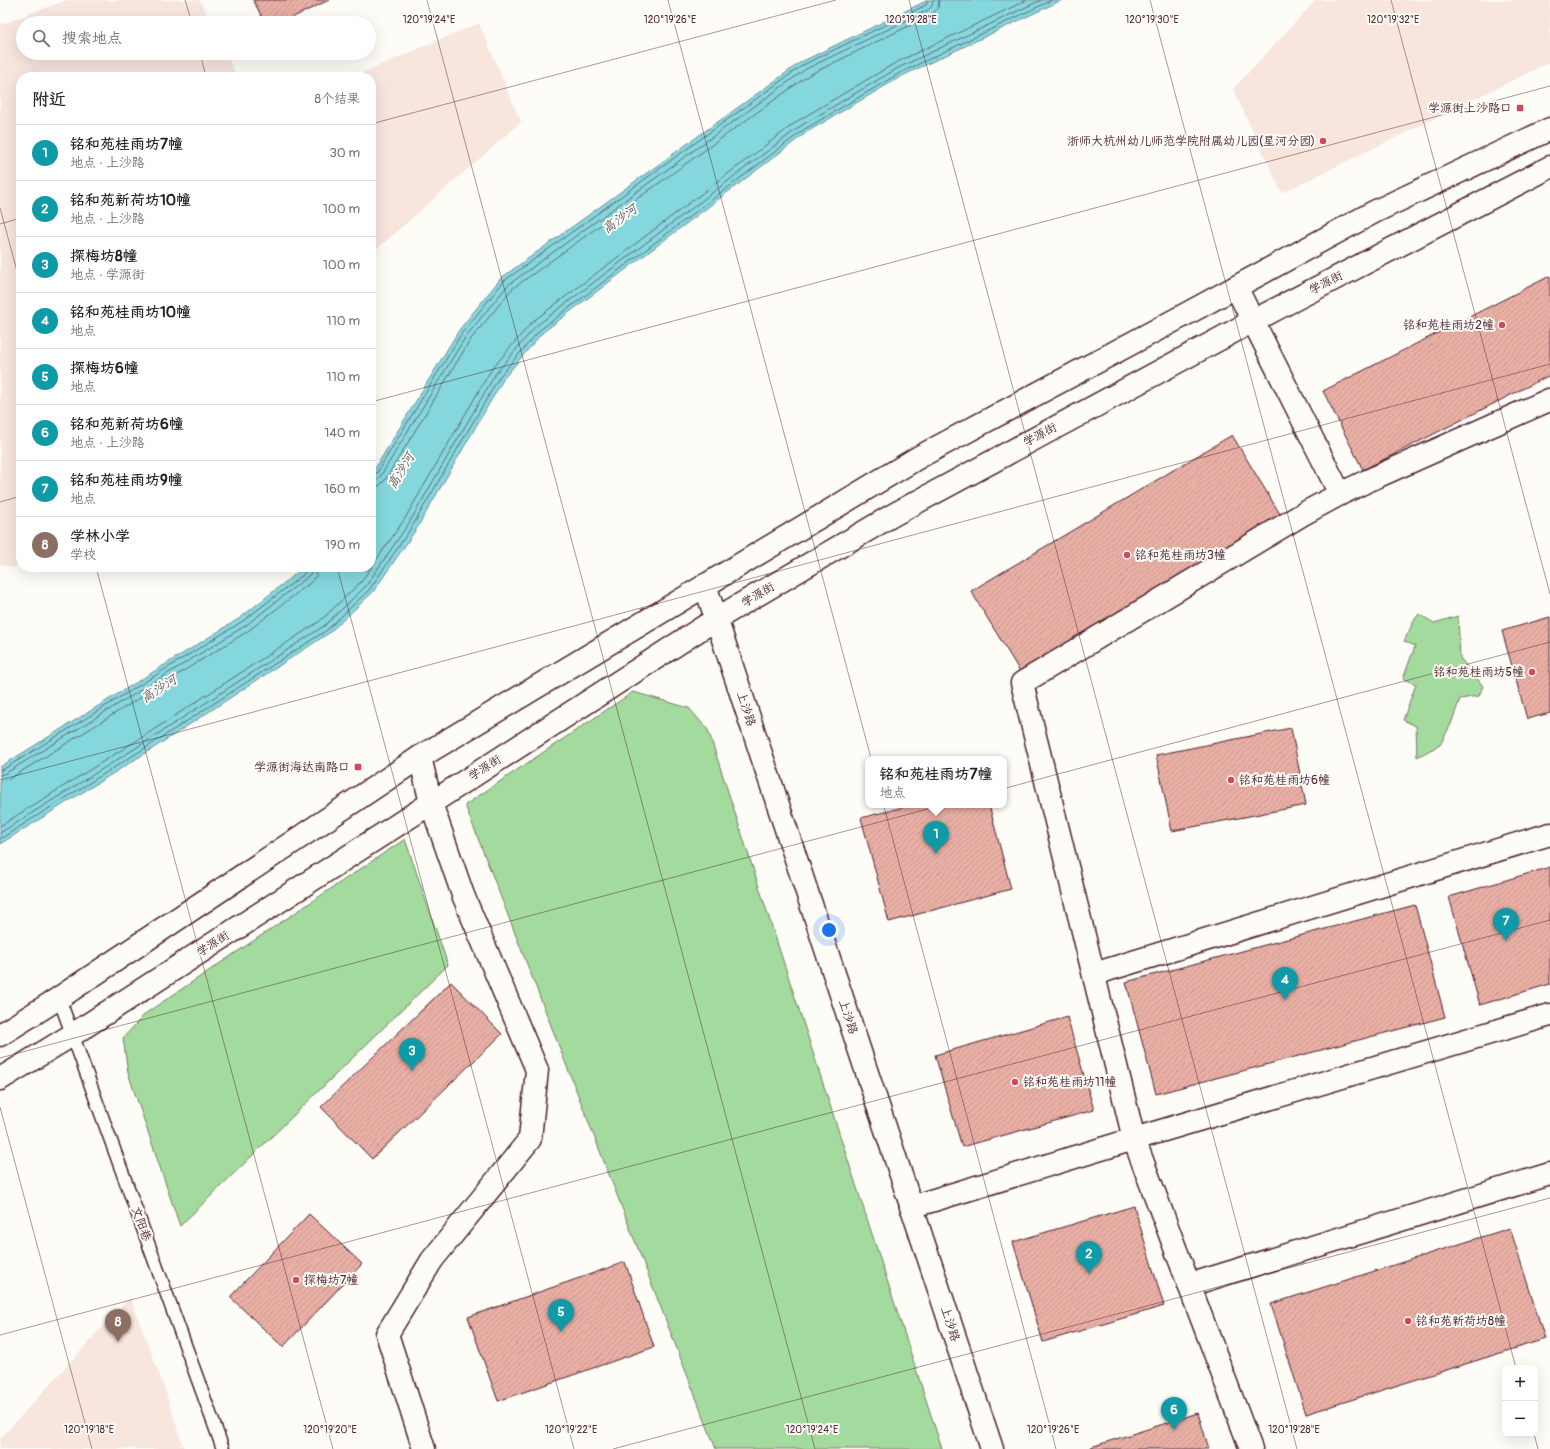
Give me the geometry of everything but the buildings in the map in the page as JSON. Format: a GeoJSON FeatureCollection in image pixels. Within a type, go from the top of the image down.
{"type":"FeatureCollection","features":[{"type":"Feature","properties":{"kind":"street"},"geometry":{"type":"LineString","coordinates":[[0,1035],[59,998],[420,756],[919,457],[1374,212],[1550,129]]}},
{"type":"Feature","properties":{"kind":"street","name":"学源街"},"geometry":{"type":"LineString","coordinates":[[0,1079],[72,1035],[716,619],[893,515],[1253,320],[1550,167]]}},
{"type":"Feature","properties":{"kind":"street"},"geometry":{"type":"LineString","coordinates":[[1236,286],[1340,494]]}},
{"type":"Feature","properties":{"kind":"street"},"geometry":{"type":"LineString","coordinates":[[1252,1449],[1134,1139],[1022,683],[1303,514],[1340,494],[1541,403],[1548,400],[1550,401]]}},
{"type":"Feature","properties":{"kind":"street","name":"上沙路"},"geometry":{"type":"LineString","coordinates":[[705,584],[992,1449]]}},
{"type":"Feature","properties":{"kind":"street"},"geometry":{"type":"LineString","coordinates":[[420,756],[432,803],[463,895],[537,1070],[530,1138],[432,1260],[387,1334],[424,1449]]}},
{"type":"Feature","properties":{"kind":"street"},"geometry":{"type":"LineString","coordinates":[[1094,974],[1550,834]]}},
{"type":"Feature","properties":{"kind":"street"},"geometry":{"type":"LineString","coordinates":[[911,1206],[1550,1015]]}},
{"type":"Feature","properties":{"kind":"street"},"geometry":{"type":"LineString","coordinates":[[1189,1285],[1550,1174]]}},
{"type":"Feature","properties":{"kind":"lane","name":"文阳巷"},"geometry":{"type":"LineString","coordinates":[[59,998],[223,1449]]}},
{"type":"Feature","properties":{"kind":"shaded area"},"geometry":{"type":"Polygon","coordinates":[[[67,0],[200,0],[208,16],[24,16],[67,0]]]}},
{"type":"Feature","properties":{"kind":"shaded area","name":"浙师大杭州幼儿师范学院附属幼儿园(星河分园)"},"geometry":{"type":"Polygon","coordinates":[[[1316,0],[1550,0],[1550,62],[1282,193],[1233,89],[1316,0]]]}},
{"type":"Feature","properties":{"kind":"shaded area"},"geometry":{"type":"Polygon","coordinates":[[[16,19],[16,60],[229,60],[235,72],[16,72],[16,566],[14,568],[0,564],[0,25],[16,19]]]}},
{"type":"Feature","properties":{"kind":"shaded area"},"geometry":{"type":"Polygon","coordinates":[[[479,23],[521,122],[376,250],[376,72],[364,72],[479,23]]]}},
{"type":"Feature","properties":{"kind":"shaded area"},"geometry":{"type":"Polygon","coordinates":[[[130,1297],[164,1387],[184,1449],[0,1449],[0,1439],[130,1297]]]}},
{"type":"Feature","properties":{"kind":"green space"},"geometry":{"type":"Polygon","coordinates":[[[1419,614],[1434,623],[1458,616],[1460,658],[1483,686],[1479,696],[1460,699],[1451,724],[1440,745],[1417,757],[1416,726],[1403,720],[1416,684],[1403,679],[1415,646],[1404,641],[1419,614]]]}},
{"type":"Feature","properties":{"kind":"green space"},"geometry":{"type":"Polygon","coordinates":[[[633,692],[689,708],[708,730],[942,1449],[716,1449],[465,805],[633,692]]]}},
{"type":"Feature","properties":{"kind":"green space"},"geometry":{"type":"Polygon","coordinates":[[[405,839],[448,965],[180,1226],[128,1073],[123,1038],[146,1013],[405,839]]]}},
{"type":"Feature","properties":{"kind":"water","name":"高沙河"},"geometry":{"type":"Polygon","coordinates":[[[928,0],[1062,0],[902,76],[807,132],[542,333],[504,378],[417,528],[373,592],[329,633],[152,749],[0,844],[0,767],[240,618],[298,572],[376,572],[376,467],[459,330],[501,278],[801,62],[928,0]]]}},
{"type":"Feature","properties":{"kind":"place","name":"学源街上沙路口"},"geometry":{"type":"Point","coordinates":[1520,108]}},
{"type":"Feature","properties":{"kind":"place","name":"浙师大杭州幼儿师范学院附属幼儿园(星河分园)"},"geometry":{"type":"Point","coordinates":[1323,141]}},
{"type":"Feature","properties":{"kind":"place","name":"铭和苑桂雨坊2幢"},"geometry":{"type":"Point","coordinates":[1502,325]}},
{"type":"Feature","properties":{"kind":"place","name":"铭和苑桂雨坊3幢"},"geometry":{"type":"Point","coordinates":[1127,555]}},
{"type":"Feature","properties":{"kind":"place","name":"铭和苑桂雨坊5幢"},"geometry":{"type":"Point","coordinates":[1532,672]}},
{"type":"Feature","properties":{"kind":"place","name":"学源街海达南路口"},"geometry":{"type":"Point","coordinates":[358,767]}},
{"type":"Feature","properties":{"kind":"place","name":"铭和苑桂雨坊6幢"},"geometry":{"type":"Point","coordinates":[1231,780]}},
{"type":"Feature","properties":{"kind":"place","name":"铭和苑桂雨坊7幢"},"geometry":{"type":"Point","coordinates":[936,854]}},
{"type":"Feature","properties":{"kind":"place","name":"铭和苑桂雨坊9幢"},"geometry":{"type":"Point","coordinates":[1506,941]}},
{"type":"Feature","properties":{"kind":"place","name":"铭和苑桂雨坊10幢"},"geometry":{"type":"Point","coordinates":[1285,1000]}},
{"type":"Feature","properties":{"kind":"place","name":"探梅坊8幢"},"geometry":{"type":"Point","coordinates":[412,1071]}},
{"type":"Feature","properties":{"kind":"place","name":"铭和苑桂雨坊11幢"},"geometry":{"type":"Point","coordinates":[1015,1082]}},
{"type":"Feature","properties":{"kind":"place","name":"铭和苑新荷坊10幢"},"geometry":{"type":"Point","coordinates":[1089,1274]}},
{"type":"Feature","properties":{"kind":"place","name":"探梅坊7幢"},"geometry":{"type":"Point","coordinates":[296,1280]}},
{"type":"Feature","properties":{"kind":"place","name":"铭和苑新荷坊8幢"},"geometry":{"type":"Point","coordinates":[1408,1321]}},
{"type":"Feature","properties":{"kind":"place","name":"探梅坊6幢"},"geometry":{"type":"Point","coordinates":[561,1332]}},
{"type":"Feature","properties":{"kind":"place","name":"学林小学"},"geometry":{"type":"Point","coordinates":[118,1342]}},
{"type":"Feature","properties":{"kind":"place","name":"铭和苑新荷坊6幢"},"geometry":{"type":"Point","coordinates":[1174,1430]}}]}
